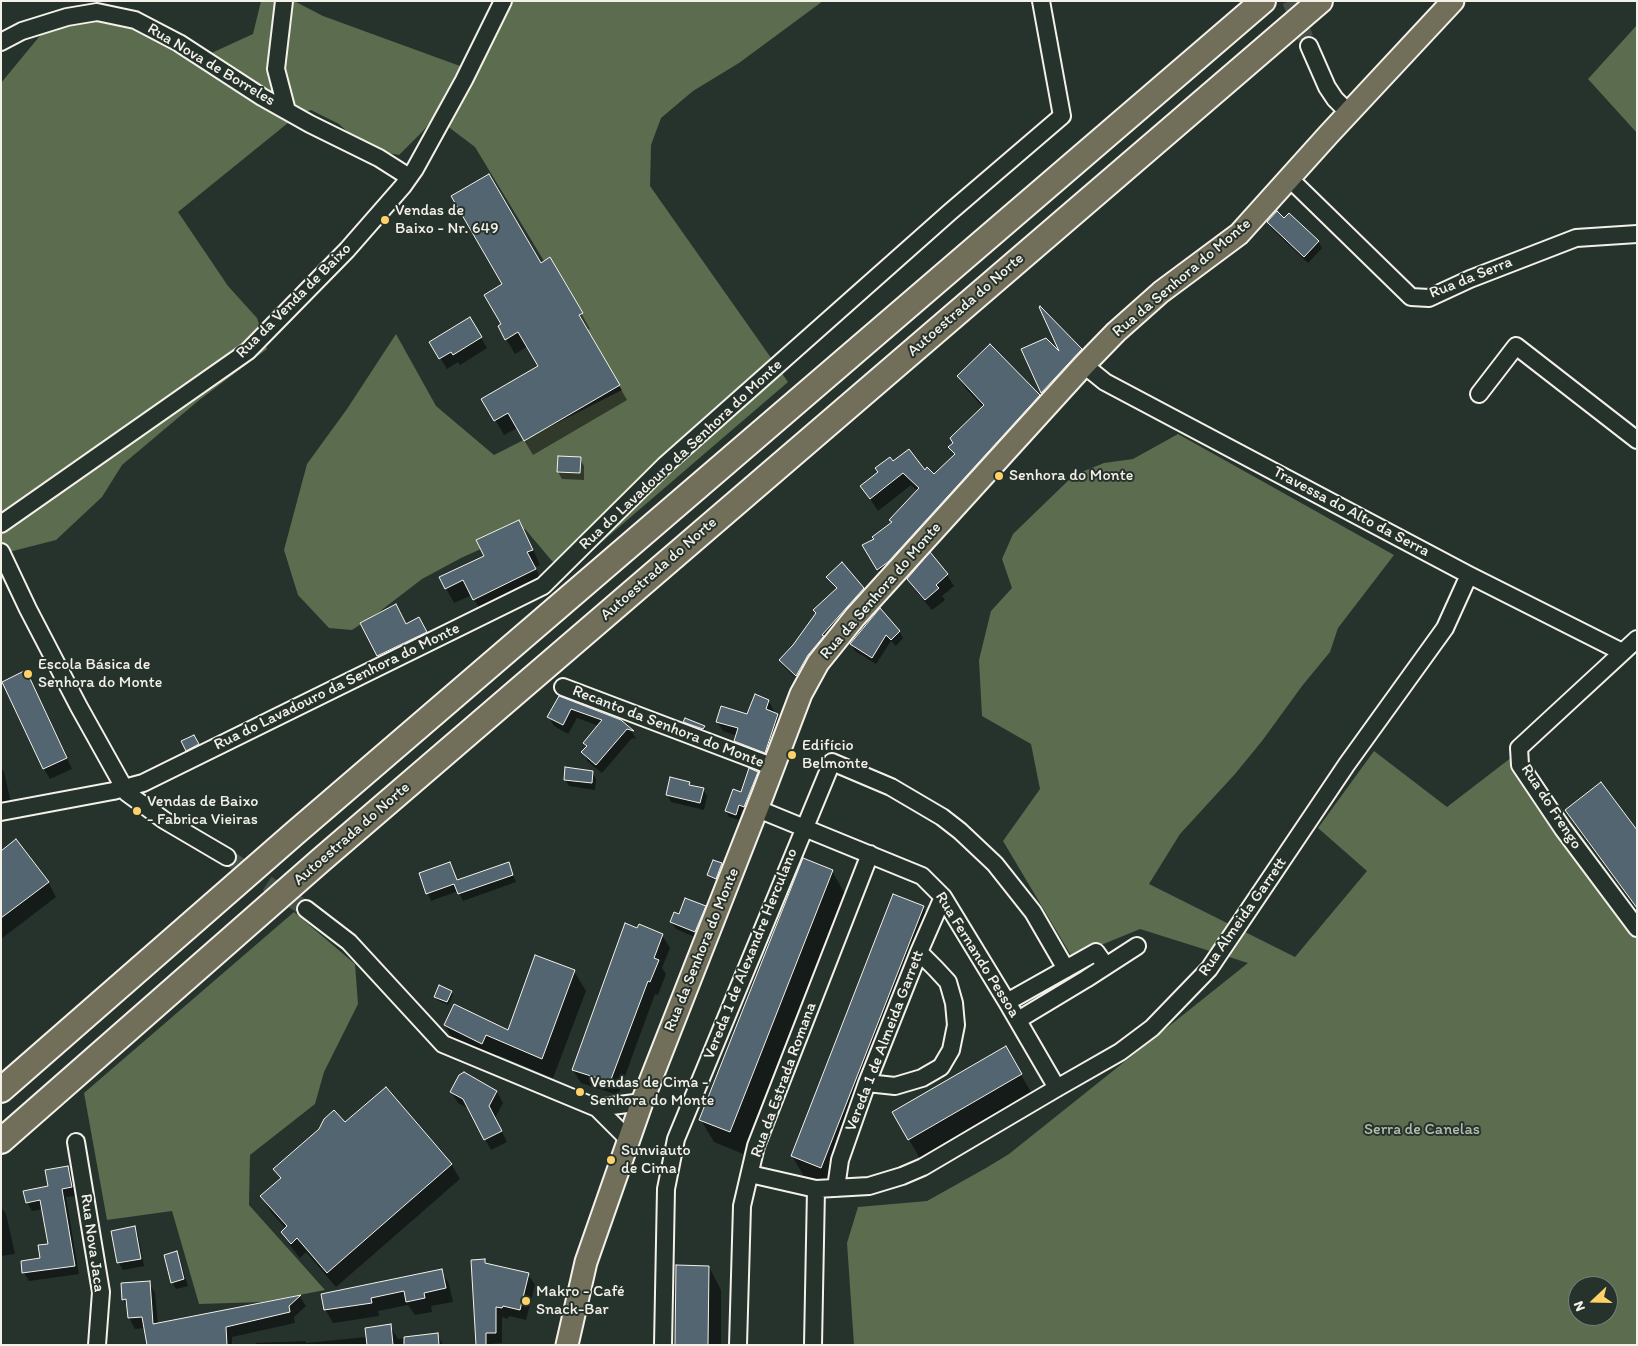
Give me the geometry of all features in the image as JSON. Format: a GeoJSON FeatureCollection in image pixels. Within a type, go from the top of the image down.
{"type":"FeatureCollection","features":[{"type":"Feature","properties":{"kind":"highway"},"geometry":{"type":"LineString","coordinates":[[1,1090],[310,820],[1264,1]]}},
{"type":"Feature","properties":{"kind":"highway","name":"Autoestrada do Norte"},"geometry":{"type":"LineString","coordinates":[[1,1141],[321,860],[1320,1]]}},
{"type":"Feature","properties":{"kind":"main road","name":"Rua da Senhora do Monte"},"geometry":{"type":"LineString","coordinates":[[567,1345],[586,1262],[642,1102],[758,809],[801,694],[818,663],[855,617],[1084,365],[1116,332],[1161,292],[1239,234],[1452,1]]}},
{"type":"Feature","properties":{"kind":"street"},"geometry":{"type":"LineString","coordinates":[[284,1],[276,69],[287,111]]}},
{"type":"Feature","properties":{"kind":"street","name":"Rua da Venda de Baixo"},"geometry":{"type":"LineString","coordinates":[[1,524],[248,351],[347,250],[409,177],[464,80],[503,1]]}},
{"type":"Feature","properties":{"kind":"street","name":"Rua do Lavadouro da Senhora do Monte"},"geometry":{"type":"LineString","coordinates":[[125,788],[143,783],[543,586],[665,465],[943,218],[1062,116],[1040,1]]}},
{"type":"Feature","properties":{"kind":"street","name":"Rua Nova de Borreles"},"geometry":{"type":"LineString","coordinates":[[1,42],[22,31],[67,17],[97,12],[135,20],[179,43],[287,111],[379,158],[409,177]]}},
{"type":"Feature","properties":{"kind":"street"},"geometry":{"type":"LineString","coordinates":[[1309,46],[1327,87],[1335,99],[1349,113]]}},
{"type":"Feature","properties":{"kind":"street","name":"Rua da Serra"},"geometry":{"type":"LineString","coordinates":[[1290,178],[1410,297],[1429,298],[1470,279],[1576,238],[1637,234]]}},
{"type":"Feature","properties":{"kind":"street"},"geometry":{"type":"LineString","coordinates":[[1479,394],[1516,346],[1637,440]]}},
{"type":"Feature","properties":{"kind":"street","name":"Travessa do Alto da Serra"},"geometry":{"type":"LineString","coordinates":[[1084,365],[1105,382],[1469,575],[1622,652]]}},
{"type":"Feature","properties":{"kind":"street"},"geometry":{"type":"LineString","coordinates":[[1,552],[32,617],[79,707],[127,793],[164,820],[227,857]]}},
{"type":"Feature","properties":{"kind":"street","name":"Rua Almeida Garrett"},"geometry":{"type":"LineString","coordinates":[[750,1174],[816,1189],[869,1186],[902,1176],[923,1166],[1120,1052],[1144,1034],[1209,969],[1348,764],[1445,628],[1469,575]]}},
{"type":"Feature","properties":{"kind":"street"},"geometry":{"type":"LineString","coordinates":[[1622,652],[1637,639]]}},
{"type":"Feature","properties":{"kind":"street","name":"Rua do Frengo"},"geometry":{"type":"LineString","coordinates":[[1622,652],[1519,748],[1520,765],[1563,829],[1637,928]]}},
{"type":"Feature","properties":{"kind":"street","name":"Recanto da Senhora do Monte"},"geometry":{"type":"LineString","coordinates":[[563,687],[774,767]]}},
{"type":"Feature","properties":{"kind":"street","name":"Vereda 1 de Alexandre Herculano"},"geometry":{"type":"LineString","coordinates":[[663,1345],[666,1188],[676,1139],[803,828],[832,762],[891,787],[942,817],[960,831],[995,864],[1033,912],[1066,969]]}},
{"type":"Feature","properties":{"kind":"street"},"geometry":{"type":"LineString","coordinates":[[1,812],[125,788]]}},
{"type":"Feature","properties":{"kind":"street","name":"Rua Fernando Pessoa"},"geometry":{"type":"LineString","coordinates":[[758,809],[922,876],[943,897],[1057,1088]]}},
{"type":"Feature","properties":{"kind":"street","name":"Rua da Estrada Romana"},"geometry":{"type":"LineString","coordinates":[[738,1345],[742,1206],[756,1146],[870,854]]}},
{"type":"Feature","properties":{"kind":"street","name":"Vereda 1 de Almeida Garrett"},"geometry":{"type":"LineString","coordinates":[[836,1188],[840,1160],[867,1083],[943,897]]}},
{"type":"Feature","properties":{"kind":"street"},"geometry":{"type":"LineString","coordinates":[[306,909],[350,942],[443,1044],[597,1108],[629,1140]]}},
{"type":"Feature","properties":{"kind":"street"},"geometry":{"type":"LineString","coordinates":[[1018,1020],[1136,946]]}},
{"type":"Feature","properties":{"kind":"street"},"geometry":{"type":"LineString","coordinates":[[867,1083],[895,1086],[922,1078],[941,1067],[951,1050],[956,1025],[954,1004],[948,982],[919,952]]}},
{"type":"Feature","properties":{"kind":"street"},"geometry":{"type":"LineString","coordinates":[[1007,1002],[1096,952],[1106,966]]}},
{"type":"Feature","properties":{"kind":"street"},"geometry":{"type":"LineString","coordinates":[[597,1108],[642,1102]]}},
{"type":"Feature","properties":{"kind":"street","name":"Rua Nova Jaca"},"geometry":{"type":"LineString","coordinates":[[76,1142],[101,1292],[97,1345]]}},
{"type":"Feature","properties":{"kind":"street"},"geometry":{"type":"LineString","coordinates":[[813,1345],[816,1189]]}},
{"type":"Feature","properties":{"kind":"green space"},"geometry":{"type":"Polygon","coordinates":[[[261,1],[294,1],[323,16],[460,66],[497,30],[510,1],[823,1],[739,63],[693,91],[661,118],[651,145],[650,186],[788,382],[569,570],[552,561],[525,529],[461,558],[422,579],[352,630],[329,628],[298,595],[284,550],[307,464],[347,409],[396,334],[436,406],[494,455],[622,390],[475,147],[434,116],[424,130],[399,155],[366,149],[339,124],[311,110],[299,114],[178,212],[228,286],[257,318],[267,349],[198,401],[122,465],[102,497],[56,540],[1,554],[1,83],[48,26],[92,15],[143,33],[194,61],[253,34],[261,1]]]}},
{"type":"Feature","properties":{"kind":"green space"},"geometry":{"type":"Polygon","coordinates":[[[1637,25],[1637,133],[1588,79],[1637,25]]]}},
{"type":"Feature","properties":{"kind":"green space","name":"Serra de Canelas"},"geometry":{"type":"Polygon","coordinates":[[[1178,434],[1394,555],[1338,628],[1330,652],[1235,774],[1180,834],[1149,884],[1295,957],[1367,871],[1318,828],[1374,751],[1447,807],[1525,747],[1526,761],[1637,912],[1637,1345],[854,1345],[847,1243],[858,1207],[927,1201],[1009,1154],[1248,963],[1140,929],[1072,957],[1003,841],[1040,789],[1031,744],[982,716],[979,660],[991,611],[1012,588],[1002,559],[1013,534],[1074,475],[1104,463],[1133,459],[1178,434]]]}},
{"type":"Feature","properties":{"kind":"green space"},"geometry":{"type":"Polygon","coordinates":[[[294,912],[355,964],[358,1004],[324,1072],[315,1104],[250,1155],[249,1205],[325,1290],[263,1302],[199,1304],[172,1211],[107,1220],[84,1093],[294,912]]]}},
{"type":"Feature","properties":{"kind":"building"},"geometry":{"type":"Polygon","coordinates":[[[489,174],[541,263],[550,257],[583,313],[579,315],[620,385],[524,441],[508,413],[494,421],[481,399],[538,366],[518,332],[505,340],[498,326],[501,324],[484,295],[502,284],[451,196],[489,174]]]}},
{"type":"Feature","properties":{"kind":"building"},"geometry":{"type":"Polygon","coordinates":[[[1277,211],[1284,218],[1289,213],[1319,241],[1304,257],[1267,222],[1277,211]]]}},
{"type":"Feature","properties":{"kind":"building"},"geometry":{"type":"Polygon","coordinates":[[[1040,306],[1082,349],[1041,393],[1021,349],[1046,338],[1059,351],[1040,306]]]}},
{"type":"Feature","properties":{"kind":"building"},"geometry":{"type":"Polygon","coordinates":[[[470,317],[482,337],[453,355],[451,352],[439,359],[429,342],[470,317]]]}},
{"type":"Feature","properties":{"kind":"building"},"geometry":{"type":"Polygon","coordinates":[[[990,344],[1040,395],[888,562],[877,570],[862,545],[874,539],[872,537],[892,522],[889,520],[919,488],[903,473],[870,499],[860,486],[878,472],[875,468],[890,457],[893,461],[909,449],[925,470],[927,467],[934,474],[955,454],[948,447],[953,443],[950,438],[984,405],[957,376],[990,344]]]}},
{"type":"Feature","properties":{"kind":"building"},"geometry":{"type":"Polygon","coordinates":[[[558,456],[581,457],[580,473],[557,472],[558,456]]]}},
{"type":"Feature","properties":{"kind":"building"},"geometry":{"type":"Polygon","coordinates":[[[519,520],[533,550],[527,552],[536,569],[473,600],[463,580],[445,589],[439,577],[484,556],[476,540],[519,520]]]}},
{"type":"Feature","properties":{"kind":"building"},"geometry":{"type":"Polygon","coordinates":[[[930,552],[948,574],[936,585],[939,588],[925,600],[907,579],[930,552]]]}},
{"type":"Feature","properties":{"kind":"building"},"geometry":{"type":"Polygon","coordinates":[[[842,562],[864,588],[822,635],[824,636],[808,655],[796,676],[779,660],[793,645],[816,613],[813,610],[837,588],[826,577],[842,562]]]}},
{"type":"Feature","properties":{"kind":"building"},"geometry":{"type":"Polygon","coordinates":[[[396,604],[406,624],[419,617],[427,632],[377,656],[360,623],[396,604]]]}},
{"type":"Feature","properties":{"kind":"building"},"geometry":{"type":"Polygon","coordinates":[[[880,608],[900,631],[891,640],[886,635],[872,658],[850,644],[880,608]]]}},
{"type":"Feature","properties":{"kind":"building"},"geometry":{"type":"Polygon","coordinates":[[[26,670],[67,758],[43,769],[2,682],[26,670]]]}},
{"type":"Feature","properties":{"kind":"building"},"geometry":{"type":"Polygon","coordinates":[[[755,694],[769,700],[766,709],[778,714],[765,753],[734,741],[738,728],[716,722],[721,706],[747,714],[755,694]]]}},
{"type":"Feature","properties":{"kind":"building"},"geometry":{"type":"Polygon","coordinates":[[[559,696],[621,720],[634,731],[627,729],[596,765],[581,752],[587,746],[583,743],[602,720],[571,709],[563,725],[547,717],[559,696]]]}},
{"type":"Feature","properties":{"kind":"building"},"geometry":{"type":"Polygon","coordinates":[[[685,718],[705,726],[703,729],[683,722],[685,718]]]}},
{"type":"Feature","properties":{"kind":"building"},"geometry":{"type":"Polygon","coordinates":[[[194,735],[199,744],[186,751],[181,741],[194,735]]]}},
{"type":"Feature","properties":{"kind":"building"},"geometry":{"type":"Polygon","coordinates":[[[565,767],[593,771],[592,783],[564,780],[565,767]]]}},
{"type":"Feature","properties":{"kind":"building"},"geometry":{"type":"Polygon","coordinates":[[[749,768],[758,772],[744,807],[739,805],[736,815],[725,811],[733,789],[741,792],[749,768]]]}},
{"type":"Feature","properties":{"kind":"building"},"geometry":{"type":"Polygon","coordinates":[[[670,777],[690,782],[689,785],[704,788],[700,803],[666,795],[670,777]]]}},
{"type":"Feature","properties":{"kind":"building"},"geometry":{"type":"Polygon","coordinates":[[[1601,782],[1637,830],[1637,908],[1565,810],[1601,782]]]}},
{"type":"Feature","properties":{"kind":"building"},"geometry":{"type":"Polygon","coordinates":[[[16,839],[49,882],[1,918],[1,851],[16,839]]]}},
{"type":"Feature","properties":{"kind":"building"},"geometry":{"type":"Polygon","coordinates":[[[803,858],[833,870],[730,1132],[699,1120],[803,858]]]}},
{"type":"Feature","properties":{"kind":"building"},"geometry":{"type":"Polygon","coordinates":[[[713,860],[722,863],[716,879],[707,875],[713,860]]]}},
{"type":"Feature","properties":{"kind":"building"},"geometry":{"type":"Polygon","coordinates":[[[450,862],[457,880],[509,862],[513,875],[458,894],[454,884],[426,894],[419,873],[450,862]]]}},
{"type":"Feature","properties":{"kind":"building"},"geometry":{"type":"Polygon","coordinates":[[[893,894],[924,906],[821,1168],[791,1156],[893,894]]]}},
{"type":"Feature","properties":{"kind":"building"},"geometry":{"type":"Polygon","coordinates":[[[685,898],[706,906],[695,932],[670,922],[674,912],[679,914],[685,898]]]}},
{"type":"Feature","properties":{"kind":"building"},"geometry":{"type":"Polygon","coordinates":[[[625,923],[637,928],[639,924],[663,934],[654,958],[659,960],[650,982],[648,981],[610,1082],[572,1070],[625,923]]]}},
{"type":"Feature","properties":{"kind":"building"},"geometry":{"type":"Polygon","coordinates":[[[535,955],[575,970],[542,1059],[486,1035],[482,1044],[444,1025],[454,1004],[508,1030],[535,955]]]}},
{"type":"Feature","properties":{"kind":"building"},"geometry":{"type":"Polygon","coordinates":[[[439,985],[452,991],[447,1002],[434,997],[439,985]]]}},
{"type":"Feature","properties":{"kind":"building"},"geometry":{"type":"Polygon","coordinates":[[[1006,1046],[1022,1074],[908,1140],[892,1112],[1006,1046]]]}},
{"type":"Feature","properties":{"kind":"building"},"geometry":{"type":"Polygon","coordinates":[[[464,1072],[497,1091],[489,1106],[502,1131],[484,1140],[463,1099],[450,1092],[459,1075],[464,1072]]]}},
{"type":"Feature","properties":{"kind":"building"},"geometry":{"type":"Polygon","coordinates":[[[386,1087],[452,1164],[327,1273],[297,1238],[291,1244],[281,1232],[287,1226],[260,1196],[281,1178],[273,1169],[319,1129],[324,1119],[334,1110],[345,1122],[386,1087]]]}},
{"type":"Feature","properties":{"kind":"building"},"geometry":{"type":"Polygon","coordinates":[[[68,1166],[72,1187],[62,1189],[75,1266],[22,1273],[21,1261],[40,1258],[38,1245],[48,1244],[40,1200],[26,1203],[23,1191],[48,1186],[45,1170],[68,1166]]]}},
{"type":"Feature","properties":{"kind":"building"},"geometry":{"type":"Polygon","coordinates":[[[135,1226],[141,1259],[117,1263],[111,1231],[135,1226]]]}},
{"type":"Feature","properties":{"kind":"building"},"geometry":{"type":"Polygon","coordinates":[[[177,1251],[184,1279],[171,1283],[164,1255],[177,1251]]]}},
{"type":"Feature","properties":{"kind":"building"},"geometry":{"type":"Polygon","coordinates":[[[485,1259],[485,1263],[529,1273],[520,1310],[503,1306],[502,1308],[496,1307],[496,1333],[486,1333],[486,1345],[476,1345],[471,1260],[485,1259]]]}},
{"type":"Feature","properties":{"kind":"building"},"geometry":{"type":"Polygon","coordinates":[[[676,1265],[709,1266],[708,1345],[675,1345],[676,1265]]]}},
{"type":"Feature","properties":{"kind":"building"},"geometry":{"type":"Polygon","coordinates":[[[442,1269],[446,1288],[424,1293],[425,1298],[406,1302],[404,1291],[371,1298],[372,1303],[324,1310],[321,1294],[442,1269]]]}},
{"type":"Feature","properties":{"kind":"building"},"geometry":{"type":"Polygon","coordinates":[[[150,1281],[153,1324],[301,1295],[289,1306],[290,1312],[226,1327],[227,1345],[147,1345],[142,1317],[128,1318],[126,1299],[122,1300],[121,1283],[150,1281]]]}},
{"type":"Feature","properties":{"kind":"building"},"geometry":{"type":"Polygon","coordinates":[[[391,1324],[393,1345],[367,1345],[365,1328],[391,1324]]]}},
{"type":"Feature","properties":{"kind":"building"},"geometry":{"type":"Polygon","coordinates":[[[438,1333],[439,1345],[404,1345],[404,1337],[438,1333]]]}},
{"type":"Feature","properties":{"kind":"tunnel"},"geometry":{"type":"LineString","coordinates":[[1290,1],[1309,46]]}},
{"type":"Feature","properties":{"kind":"tunnel"},"geometry":{"type":"LineString","coordinates":[[227,857],[306,909]]}},
{"type":"Feature","properties":{"kind":"place","name":"Vendas de Baixo - Nr. 649"},"geometry":{"type":"Point","coordinates":[385,220]}},
{"type":"Feature","properties":{"kind":"place","name":"Senhora do Monte"},"geometry":{"type":"Point","coordinates":[999,476]}},
{"type":"Feature","properties":{"kind":"place","name":"Escola Básica de Senhora do Monte"},"geometry":{"type":"Point","coordinates":[28,674]}},
{"type":"Feature","properties":{"kind":"place","name":"Edifício Belmonte"},"geometry":{"type":"Point","coordinates":[792,755]}},
{"type":"Feature","properties":{"kind":"place","name":"Vendas de Baixo - Fabrica Vieiras"},"geometry":{"type":"Point","coordinates":[137,811]}},
{"type":"Feature","properties":{"kind":"place","name":"Vendas de Cima - Senhora do Monte"},"geometry":{"type":"Point","coordinates":[580,1092]}},
{"type":"Feature","properties":{"kind":"place","name":"Sunviauto de Cima"},"geometry":{"type":"Point","coordinates":[611,1160]}},
{"type":"Feature","properties":{"kind":"place","name":"Makro - Café Snack-Bar"},"geometry":{"type":"Point","coordinates":[526,1301]}}]}
